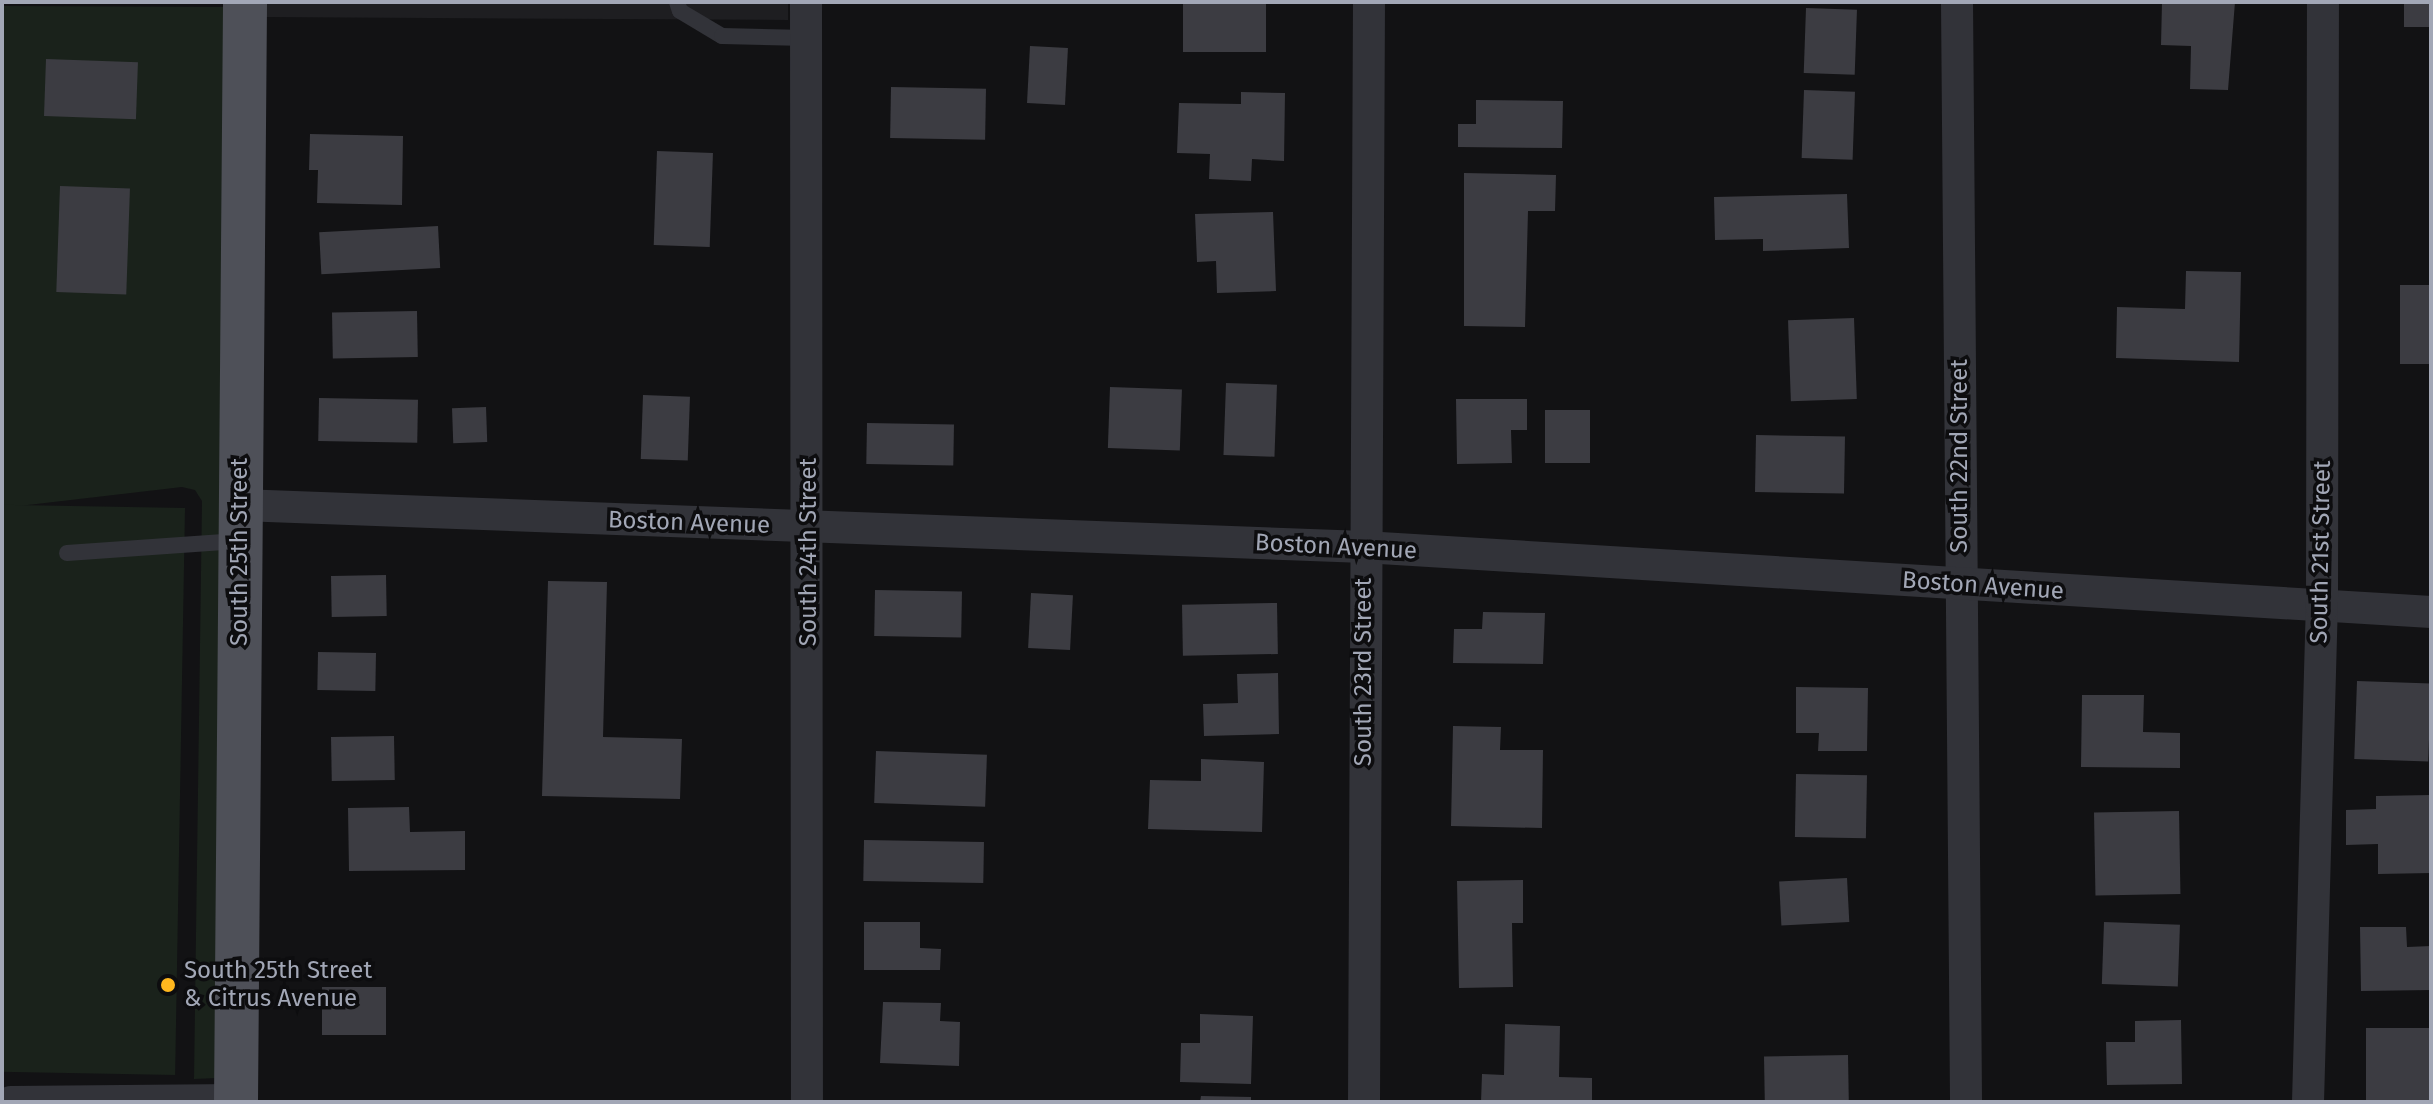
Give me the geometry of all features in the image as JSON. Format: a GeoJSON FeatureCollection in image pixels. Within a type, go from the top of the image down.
{"type":"FeatureCollection","features":[{"type":"Feature","properties":{"kind":"main road","name":"South 25th Street"},"geometry":{"type":"LineString","coordinates":[[236,1101],[245,2]]}},
{"type":"Feature","properties":{"kind":"street","name":"South 24th Street"},"geometry":{"type":"LineString","coordinates":[[806,2],[810,528],[807,1102]]}},
{"type":"Feature","properties":{"kind":"street","name":"South 23rd Street"},"geometry":{"type":"LineString","coordinates":[[1364,1102],[1364,547],[1369,2]]}},
{"type":"Feature","properties":{"kind":"street","name":"South 22nd Street"},"geometry":{"type":"LineString","coordinates":[[1957,2],[1966,1102]]}},
{"type":"Feature","properties":{"kind":"street","name":"South 21st Street"},"geometry":{"type":"LineString","coordinates":[[2308,1102],[2322,608],[2323,2]]}},
{"type":"Feature","properties":{"kind":"street","name":"Boston Avenue"},"geometry":{"type":"LineString","coordinates":[[240,523],[810,528],[1364,547],[2322,608],[2431,612]]}},
{"type":"Feature","properties":{"kind":"street"},"geometry":{"type":"LineString","coordinates":[[11,1102],[236,1101]]}},
{"type":"Feature","properties":{"kind":"lane"},"geometry":{"type":"LineString","coordinates":[[677,2],[680,11],[722,36],[807,38]]}},
{"type":"Feature","properties":{"kind":"lane"},"geometry":{"type":"LineString","coordinates":[[67,553],[240,523]]}},
{"type":"Feature","properties":{"kind":"shaded area"},"geometry":{"type":"Polygon","coordinates":[[[264,2],[788,2],[788,20],[264,17],[264,2]]]}},
{"type":"Feature","properties":{"kind":"shaded area"},"geometry":{"type":"Polygon","coordinates":[[[2,6],[226,7],[217,1078],[194,1079],[202,501],[195,490],[182,487],[2,508],[2,6]]]}},
{"type":"Feature","properties":{"kind":"shaded area"},"geometry":{"type":"Polygon","coordinates":[[[2,505],[185,508],[175,1075],[2,1072],[2,505]]]}},
{"type":"Feature","properties":{"kind":"building"},"geometry":{"type":"Polygon","coordinates":[[[1183,2],[1266,2],[1266,52],[1183,52],[1183,2]]]}},
{"type":"Feature","properties":{"kind":"building"},"geometry":{"type":"Polygon","coordinates":[[[2162,2],[2235,2],[2228,90],[2190,89],[2191,46],[2161,45],[2162,2]]]}},
{"type":"Feature","properties":{"kind":"building"},"geometry":{"type":"Polygon","coordinates":[[[2404,2],[2431,2],[2431,27],[2404,27],[2404,2]]]}},
{"type":"Feature","properties":{"kind":"building"},"geometry":{"type":"Polygon","coordinates":[[[1806,8],[1857,10],[1855,75],[1804,73],[1806,8]]]}},
{"type":"Feature","properties":{"kind":"building"},"geometry":{"type":"Polygon","coordinates":[[[1030,46],[1068,48],[1065,105],[1027,103],[1030,46]]]}},
{"type":"Feature","properties":{"kind":"building"},"geometry":{"type":"Polygon","coordinates":[[[46,59],[138,62],[136,119],[44,116],[46,59]]]}},
{"type":"Feature","properties":{"kind":"building"},"geometry":{"type":"Polygon","coordinates":[[[891,87],[986,89],[985,140],[890,138],[891,87]]]}},
{"type":"Feature","properties":{"kind":"building"},"geometry":{"type":"Polygon","coordinates":[[[1804,90],[1855,92],[1853,160],[1802,158],[1804,90]]]}},
{"type":"Feature","properties":{"kind":"building"},"geometry":{"type":"Polygon","coordinates":[[[1241,92],[1285,93],[1284,161],[1252,159],[1251,181],[1209,179],[1210,154],[1177,153],[1179,103],[1241,104],[1241,92]]]}},
{"type":"Feature","properties":{"kind":"building"},"geometry":{"type":"Polygon","coordinates":[[[1476,100],[1563,101],[1562,148],[1458,147],[1458,124],[1476,124],[1476,100]]]}},
{"type":"Feature","properties":{"kind":"building"},"geometry":{"type":"Polygon","coordinates":[[[310,134],[403,136],[402,205],[317,203],[318,170],[309,170],[310,134]]]}},
{"type":"Feature","properties":{"kind":"building"},"geometry":{"type":"Polygon","coordinates":[[[657,151],[713,153],[710,247],[654,245],[657,151]]]}},
{"type":"Feature","properties":{"kind":"building"},"geometry":{"type":"Polygon","coordinates":[[[1464,173],[1556,175],[1555,211],[1528,211],[1525,327],[1464,326],[1464,173]]]}},
{"type":"Feature","properties":{"kind":"building"},"geometry":{"type":"Polygon","coordinates":[[[60,186],[130,188],[126,294],[56,292],[60,186]]]}},
{"type":"Feature","properties":{"kind":"building"},"geometry":{"type":"Polygon","coordinates":[[[1847,194],[1849,248],[1763,251],[1763,239],[1715,240],[1714,197],[1847,194]]]}},
{"type":"Feature","properties":{"kind":"building"},"geometry":{"type":"Polygon","coordinates":[[[1273,212],[1276,291],[1217,293],[1216,261],[1197,262],[1195,214],[1273,212]]]}},
{"type":"Feature","properties":{"kind":"building"},"geometry":{"type":"Polygon","coordinates":[[[438,226],[440,268],[321,274],[319,232],[438,226]]]}},
{"type":"Feature","properties":{"kind":"building"},"geometry":{"type":"Polygon","coordinates":[[[2186,271],[2241,272],[2239,362],[2116,358],[2117,307],[2185,309],[2186,271]]]}},
{"type":"Feature","properties":{"kind":"building"},"geometry":{"type":"Polygon","coordinates":[[[2400,285],[2431,285],[2431,364],[2400,364],[2400,285]]]}},
{"type":"Feature","properties":{"kind":"building"},"geometry":{"type":"Polygon","coordinates":[[[417,311],[418,357],[333,358],[332,312],[417,311]]]}},
{"type":"Feature","properties":{"kind":"building"},"geometry":{"type":"Polygon","coordinates":[[[1854,318],[1857,399],[1791,401],[1788,320],[1854,318]]]}},
{"type":"Feature","properties":{"kind":"building"},"geometry":{"type":"Polygon","coordinates":[[[1226,383],[1277,385],[1274,457],[1223,455],[1226,383]]]}},
{"type":"Feature","properties":{"kind":"building"},"geometry":{"type":"Polygon","coordinates":[[[1110,387],[1182,390],[1180,450],[1108,448],[1110,387]]]}},
{"type":"Feature","properties":{"kind":"building"},"geometry":{"type":"Polygon","coordinates":[[[643,395],[690,397],[688,461],[641,459],[643,395]]]}},
{"type":"Feature","properties":{"kind":"building"},"geometry":{"type":"Polygon","coordinates":[[[319,398],[418,400],[417,443],[318,441],[319,398]]]}},
{"type":"Feature","properties":{"kind":"building"},"geometry":{"type":"Polygon","coordinates":[[[1456,399],[1527,399],[1527,430],[1511,430],[1512,463],[1457,464],[1456,399]]]}},
{"type":"Feature","properties":{"kind":"building"},"geometry":{"type":"Polygon","coordinates":[[[486,407],[487,442],[453,443],[452,408],[486,407]]]}},
{"type":"Feature","properties":{"kind":"building"},"geometry":{"type":"Polygon","coordinates":[[[1545,410],[1590,410],[1590,463],[1545,463],[1545,410]]]}},
{"type":"Feature","properties":{"kind":"building"},"geometry":{"type":"Polygon","coordinates":[[[867,423],[954,425],[953,466],[866,464],[867,423]]]}},
{"type":"Feature","properties":{"kind":"building"},"geometry":{"type":"Polygon","coordinates":[[[1756,435],[1845,437],[1844,494],[1755,492],[1756,435]]]}},
{"type":"Feature","properties":{"kind":"building"},"geometry":{"type":"Polygon","coordinates":[[[386,575],[387,616],[332,617],[331,576],[386,575]]]}},
{"type":"Feature","properties":{"kind":"building"},"geometry":{"type":"Polygon","coordinates":[[[548,581],[607,582],[603,737],[682,739],[680,799],[542,796],[548,581]]]}},
{"type":"Feature","properties":{"kind":"building"},"geometry":{"type":"Polygon","coordinates":[[[875,590],[962,592],[961,638],[874,636],[875,590]]]}},
{"type":"Feature","properties":{"kind":"building"},"geometry":{"type":"Polygon","coordinates":[[[1031,593],[1073,595],[1070,650],[1028,648],[1031,593]]]}},
{"type":"Feature","properties":{"kind":"building"},"geometry":{"type":"Polygon","coordinates":[[[1277,603],[1278,654],[1183,656],[1182,605],[1277,603]]]}},
{"type":"Feature","properties":{"kind":"building"},"geometry":{"type":"Polygon","coordinates":[[[1483,612],[1545,613],[1543,664],[1453,663],[1454,629],[1482,629],[1483,612]]]}},
{"type":"Feature","properties":{"kind":"building"},"geometry":{"type":"Polygon","coordinates":[[[318,652],[376,653],[375,691],[317,690],[318,652]]]}},
{"type":"Feature","properties":{"kind":"building"},"geometry":{"type":"Polygon","coordinates":[[[1278,673],[1279,734],[1204,736],[1203,704],[1238,703],[1237,674],[1278,673]]]}},
{"type":"Feature","properties":{"kind":"building"},"geometry":{"type":"Polygon","coordinates":[[[2357,681],[2431,684],[2428,762],[2354,759],[2357,681]]]}},
{"type":"Feature","properties":{"kind":"building"},"geometry":{"type":"Polygon","coordinates":[[[1796,687],[1868,688],[1867,751],[1818,751],[1819,733],[1796,733],[1796,687]]]}},
{"type":"Feature","properties":{"kind":"building"},"geometry":{"type":"Polygon","coordinates":[[[2082,695],[2144,695],[2143,732],[2180,733],[2180,768],[2081,767],[2082,695]]]}},
{"type":"Feature","properties":{"kind":"building"},"geometry":{"type":"Polygon","coordinates":[[[1453,726],[1501,727],[1500,750],[1543,750],[1542,828],[1451,826],[1453,726]]]}},
{"type":"Feature","properties":{"kind":"building"},"geometry":{"type":"Polygon","coordinates":[[[394,736],[395,780],[332,781],[331,737],[394,736]]]}},
{"type":"Feature","properties":{"kind":"building"},"geometry":{"type":"Polygon","coordinates":[[[876,751],[987,755],[985,807],[874,803],[876,751]]]}},
{"type":"Feature","properties":{"kind":"building"},"geometry":{"type":"Polygon","coordinates":[[[1201,759],[1264,762],[1262,832],[1148,829],[1150,780],[1201,781],[1201,759]]]}},
{"type":"Feature","properties":{"kind":"building"},"geometry":{"type":"Polygon","coordinates":[[[1796,774],[1867,775],[1866,838],[1795,837],[1796,774]]]}},
{"type":"Feature","properties":{"kind":"building"},"geometry":{"type":"Polygon","coordinates":[[[2431,795],[2431,873],[2378,874],[2378,844],[2346,845],[2346,810],[2376,809],[2376,796],[2431,795]]]}},
{"type":"Feature","properties":{"kind":"building"},"geometry":{"type":"Polygon","coordinates":[[[409,807],[410,832],[465,831],[465,870],[349,871],[348,808],[409,807]]]}},
{"type":"Feature","properties":{"kind":"building"},"geometry":{"type":"Polygon","coordinates":[[[2179,811],[2180,894],[2095,895],[2094,812],[2179,811]]]}},
{"type":"Feature","properties":{"kind":"building"},"geometry":{"type":"Polygon","coordinates":[[[864,840],[984,842],[983,883],[863,881],[864,840]]]}},
{"type":"Feature","properties":{"kind":"building"},"geometry":{"type":"Polygon","coordinates":[[[1847,878],[1849,922],[1781,925],[1779,882],[1847,878]]]}},
{"type":"Feature","properties":{"kind":"building"},"geometry":{"type":"Polygon","coordinates":[[[1523,880],[1523,923],[1512,923],[1513,987],[1459,988],[1457,881],[1523,880]]]}},
{"type":"Feature","properties":{"kind":"building"},"geometry":{"type":"Polygon","coordinates":[[[864,922],[920,922],[920,948],[941,949],[940,970],[864,970],[864,922]]]}},
{"type":"Feature","properties":{"kind":"building"},"geometry":{"type":"Polygon","coordinates":[[[2104,922],[2180,925],[2178,987],[2102,984],[2104,922]]]}},
{"type":"Feature","properties":{"kind":"building"},"geometry":{"type":"Polygon","coordinates":[[[2360,927],[2406,927],[2407,947],[2431,946],[2431,990],[2361,991],[2360,927]]]}},
{"type":"Feature","properties":{"kind":"building"},"geometry":{"type":"Polygon","coordinates":[[[322,987],[386,987],[386,1035],[322,1035],[322,987]]]}},
{"type":"Feature","properties":{"kind":"building"},"geometry":{"type":"Polygon","coordinates":[[[883,1002],[941,1003],[940,1021],[960,1022],[959,1066],[880,1063],[883,1002]]]}},
{"type":"Feature","properties":{"kind":"building"},"geometry":{"type":"Polygon","coordinates":[[[1200,1014],[1253,1016],[1251,1084],[1180,1082],[1181,1043],[1200,1043],[1200,1014]]]}},
{"type":"Feature","properties":{"kind":"building"},"geometry":{"type":"Polygon","coordinates":[[[2181,1020],[2182,1084],[2107,1085],[2106,1042],[2135,1042],[2135,1021],[2181,1020]]]}},
{"type":"Feature","properties":{"kind":"building"},"geometry":{"type":"Polygon","coordinates":[[[1505,1024],[1560,1026],[1559,1077],[1592,1078],[1592,1102],[1481,1102],[1482,1074],[1504,1075],[1505,1024]]]}},
{"type":"Feature","properties":{"kind":"building"},"geometry":{"type":"Polygon","coordinates":[[[2366,1028],[2431,1028],[2431,1102],[2366,1102],[2366,1028]]]}},
{"type":"Feature","properties":{"kind":"building"},"geometry":{"type":"Polygon","coordinates":[[[1848,1055],[1849,1102],[1765,1102],[1764,1056],[1848,1055]]]}},
{"type":"Feature","properties":{"kind":"building"},"geometry":{"type":"Polygon","coordinates":[[[1201,1096],[1251,1097],[1251,1102],[1200,1102],[1201,1096]]]}},
{"type":"Feature","properties":{"kind":"place","name":"South 25th Street & Citrus Avenue"},"geometry":{"type":"Point","coordinates":[168,985]}}]}
